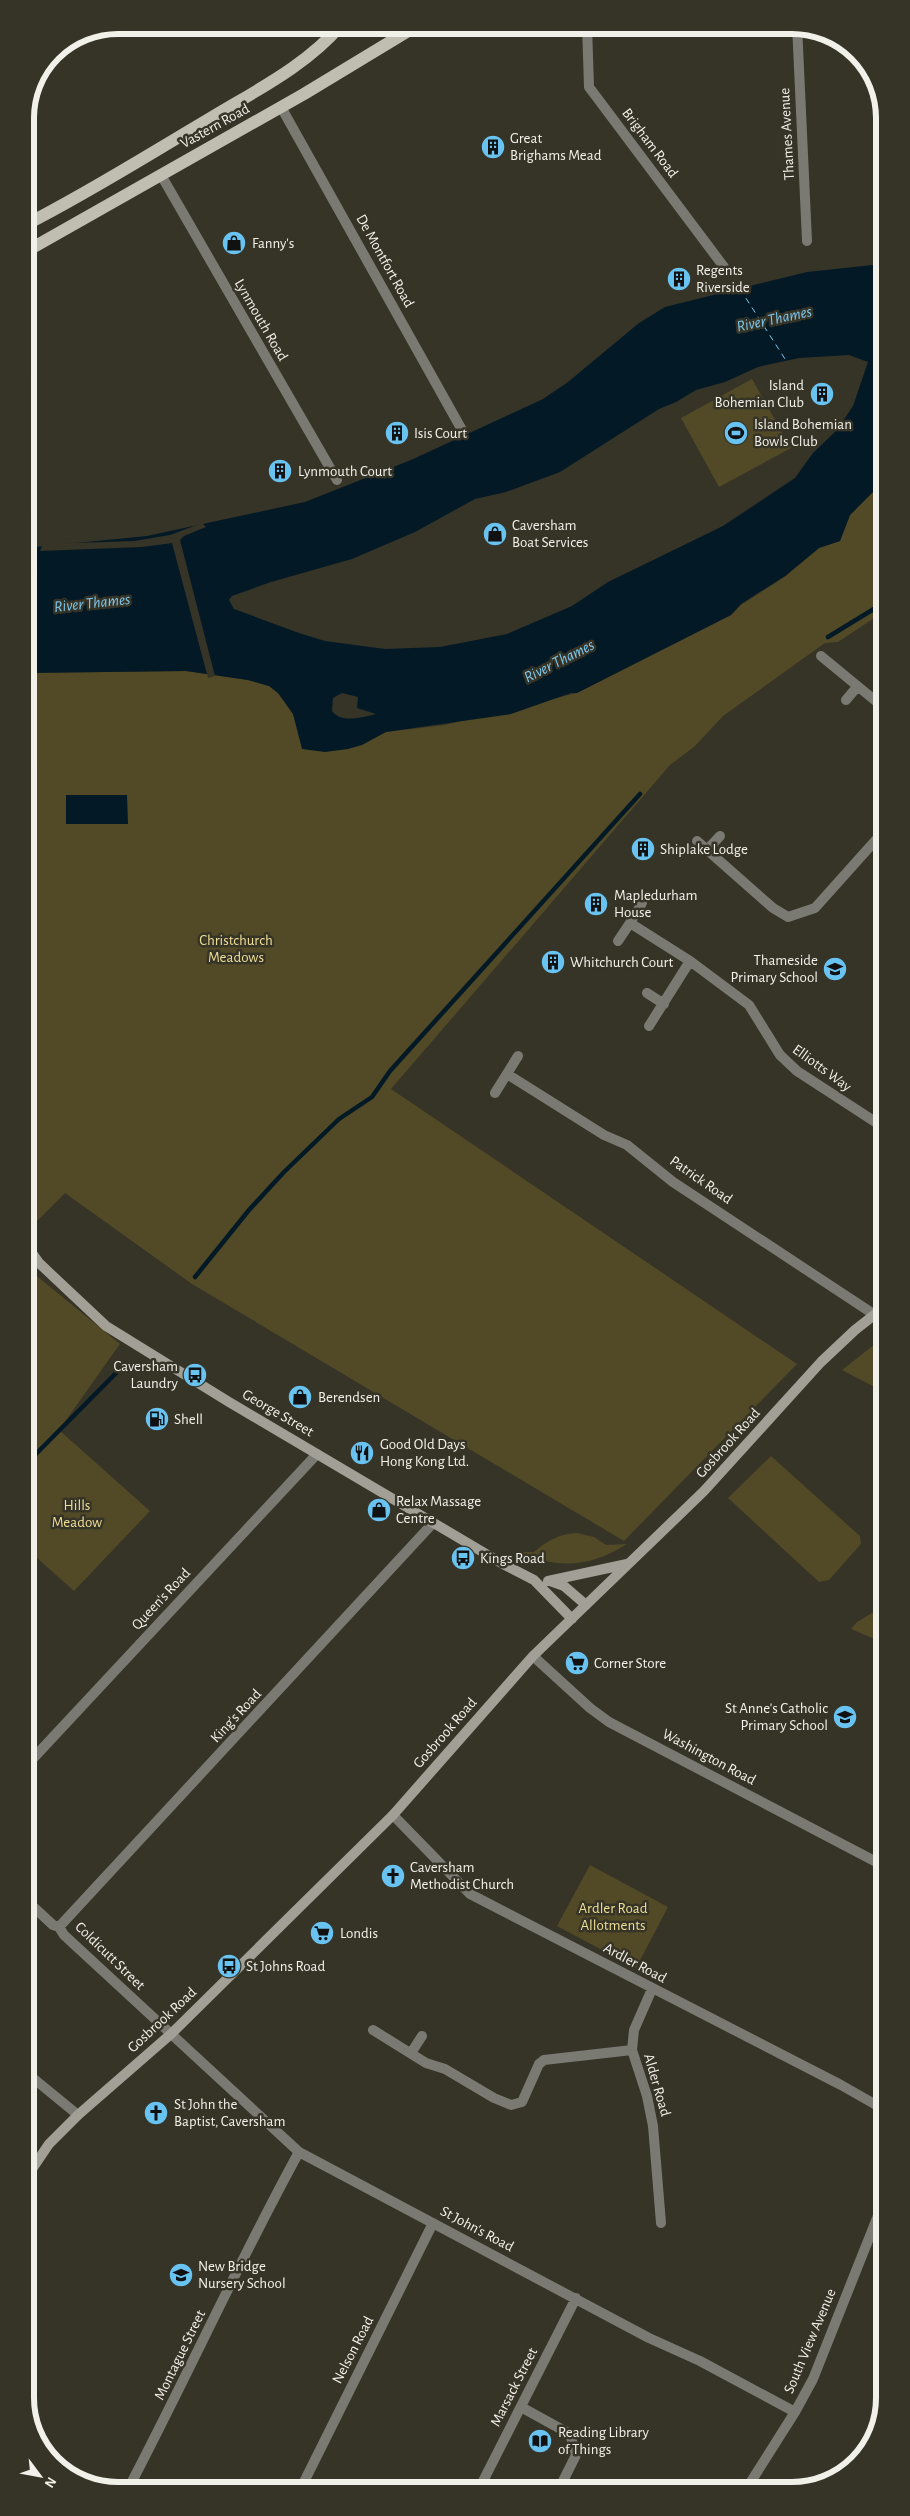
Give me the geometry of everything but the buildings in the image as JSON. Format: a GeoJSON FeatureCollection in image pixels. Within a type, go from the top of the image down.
{"type":"FeatureCollection","features":[{"type":"Feature","properties":{"kind":"main road","name":"Vastern Road"},"geometry":{"type":"LineString","coordinates":[[34,220],[162,149],[283,75],[326,42],[333,34]]}},
{"type":"Feature","properties":{"kind":"main road","name":"Vastern Road"},"geometry":{"type":"LineString","coordinates":[[34,247],[281,107],[403,34]]}},
{"type":"Feature","properties":{"kind":"main road","name":"George Street"},"geometry":{"type":"LineString","coordinates":[[34,1256],[39,1263],[106,1326],[433,1523],[534,1580],[572,1618]]}},
{"type":"Feature","properties":{"kind":"main road","name":"Gosbrook Road"},"geometry":{"type":"LineString","coordinates":[[34,2166],[48,2144],[78,2115],[171,2034],[393,1815],[534,1656],[712,1483],[809,1374],[876,1314]]}},
{"type":"Feature","properties":{"kind":"main road"},"geometry":{"type":"LineString","coordinates":[[548,1581],[627,1564]]}},
{"type":"Feature","properties":{"kind":"main road","name":"George Street"},"geometry":{"type":"LineString","coordinates":[[534,1580],[548,1581],[564,1586],[586,1605]]}},
{"type":"Feature","properties":{"kind":"street","name":"Brigham Road"},"geometry":{"type":"LineString","coordinates":[[587,34],[589,87],[724,267]]}},
{"type":"Feature","properties":{"kind":"street","name":"Thames Avenue"},"geometry":{"type":"LineString","coordinates":[[797,34],[807,241]]}},
{"type":"Feature","properties":{"kind":"street","name":"De Montfort Road"},"geometry":{"type":"LineString","coordinates":[[281,107],[462,430]]}},
{"type":"Feature","properties":{"kind":"street","name":"Lynmouth Road"},"geometry":{"type":"LineString","coordinates":[[161,174],[337,480]]}},
{"type":"Feature","properties":{"kind":"street"},"geometry":{"type":"LineString","coordinates":[[821,656],[876,702]]}},
{"type":"Feature","properties":{"kind":"street"},"geometry":{"type":"LineString","coordinates":[[846,700],[857,687]]}},
{"type":"Feature","properties":{"kind":"street"},"geometry":{"type":"LineString","coordinates":[[707,850],[720,836]]}},
{"type":"Feature","properties":{"kind":"street"},"geometry":{"type":"LineString","coordinates":[[697,841],[773,908],[788,917],[815,908],[876,840]]}},
{"type":"Feature","properties":{"kind":"street"},"geometry":{"type":"LineString","coordinates":[[618,941],[642,903]]}},
{"type":"Feature","properties":{"kind":"street","name":"Elliotts Way"},"geometry":{"type":"LineString","coordinates":[[630,923],[690,961],[749,1005],[780,1055],[796,1071],[876,1122]]}},
{"type":"Feature","properties":{"kind":"street"},"geometry":{"type":"LineString","coordinates":[[649,1026],[690,961]]}},
{"type":"Feature","properties":{"kind":"street"},"geometry":{"type":"LineString","coordinates":[[647,993],[664,1004]]}},
{"type":"Feature","properties":{"kind":"street"},"geometry":{"type":"LineString","coordinates":[[495,1093],[518,1056]]}},
{"type":"Feature","properties":{"kind":"street","name":"Patrick Road"},"geometry":{"type":"LineString","coordinates":[[507,1074],[604,1135],[627,1146],[673,1182],[876,1309]]}},
{"type":"Feature","properties":{"kind":"street","name":"Queen's Road"},"geometry":{"type":"LineString","coordinates":[[34,1757],[317,1454]]}},
{"type":"Feature","properties":{"kind":"street","name":"King's Road"},"geometry":{"type":"LineString","coordinates":[[59,1927],[433,1523]]}},
{"type":"Feature","properties":{"kind":"street","name":"Washington Road"},"geometry":{"type":"LineString","coordinates":[[534,1656],[590,1708],[609,1722],[876,1862]]}},
{"type":"Feature","properties":{"kind":"street","name":"Ardler Road"},"geometry":{"type":"LineString","coordinates":[[393,1815],[470,1894],[832,2080],[876,2105]]}},
{"type":"Feature","properties":{"kind":"street","name":"Coldicutt Street"},"geometry":{"type":"LineString","coordinates":[[34,1908],[53,1926],[59,1927],[64,1935],[171,2034]]}},
{"type":"Feature","properties":{"kind":"street","name":"Alder Road"},"geometry":{"type":"LineString","coordinates":[[652,1989],[634,2030],[632,2050],[647,2096],[653,2126],[661,2223]]}},
{"type":"Feature","properties":{"kind":"street"},"geometry":{"type":"LineString","coordinates":[[372,2030],[426,2063],[445,2069],[494,2098],[511,2105],[522,2102],[539,2064],[544,2060],[632,2050]]}},
{"type":"Feature","properties":{"kind":"street","name":"St John's Road"},"geometry":{"type":"LineString","coordinates":[[171,2034],[299,2152],[649,2338],[700,2361],[795,2412]]}},
{"type":"Feature","properties":{"kind":"street"},"geometry":{"type":"LineString","coordinates":[[411,2054],[422,2036]]}},
{"type":"Feature","properties":{"kind":"street"},"geometry":{"type":"LineString","coordinates":[[34,2079],[78,2115]]}},
{"type":"Feature","properties":{"kind":"street","name":"Montague Street"},"geometry":{"type":"LineString","coordinates":[[132,2482],[178,2395],[276,2194],[299,2152]]}},
{"type":"Feature","properties":{"kind":"street","name":"South View Avenue"},"geometry":{"type":"LineString","coordinates":[[751,2482],[795,2412],[813,2379],[876,2221]]}},
{"type":"Feature","properties":{"kind":"street","name":"Nelson Road"},"geometry":{"type":"LineString","coordinates":[[304,2482],[433,2223]]}},
{"type":"Feature","properties":{"kind":"street","name":"Marsack Street"},"geometry":{"type":"LineString","coordinates":[[482,2482],[576,2298]]}},
{"type":"Feature","properties":{"kind":"street"},"geometry":{"type":"LineString","coordinates":[[521,2407],[570,2434],[576,2455],[562,2482]]}},
{"type":"Feature","properties":{"kind":"green space","name":"Island Bohemian Bowls Club"},"geometry":{"type":"Polygon","coordinates":[[[752,379],[791,448],[719,487],[681,418],[752,379]]]}},
{"type":"Feature","properties":{"kind":"green space","name":"Christchurch Meadows"},"geometry":{"type":"Polygon","coordinates":[[[876,489],[876,617],[838,642],[825,643],[723,716],[695,746],[670,765],[391,1089],[797,1364],[624,1541],[192,1284],[65,1193],[34,1224],[34,673],[186,671],[248,680],[269,686],[278,693],[293,714],[298,731],[375,737],[386,732],[445,725],[577,693],[731,615],[741,605],[786,576],[819,548],[840,541],[850,515],[876,489]]]}},
{"type":"Feature","properties":{"kind":"green space","name":"Hills Meadow"},"geometry":{"type":"Polygon","coordinates":[[[34,1274],[120,1344],[59,1430],[150,1511],[74,1591],[34,1555],[34,1274]]]}},
{"type":"Feature","properties":{"kind":"green space"},"geometry":{"type":"Polygon","coordinates":[[[876,1343],[876,1388],[842,1370],[876,1343]]]}},
{"type":"Feature","properties":{"kind":"green space"},"geometry":{"type":"Polygon","coordinates":[[[771,1456],[860,1536],[861,1544],[829,1580],[819,1582],[728,1498],[771,1456]]]}},
{"type":"Feature","properties":{"kind":"green space"},"geometry":{"type":"Polygon","coordinates":[[[577,1533],[594,1537],[606,1545],[627,1544],[599,1558],[572,1563],[545,1561],[515,1552],[534,1552],[554,1538],[577,1533]]]}},
{"type":"Feature","properties":{"kind":"green space"},"geometry":{"type":"Polygon","coordinates":[[[876,1611],[876,1640],[851,1629],[857,1622],[876,1611]]]}},
{"type":"Feature","properties":{"kind":"green space","name":"Ardler Road Allotments"},"geometry":{"type":"Polygon","coordinates":[[[590,1865],[668,1907],[636,1968],[557,1926],[590,1865]]]}},
{"type":"Feature","properties":{"kind":"water","name":"River Thames"},"geometry":{"type":"Polygon","coordinates":[[[876,265],[876,489],[850,515],[840,541],[819,548],[785,576],[741,604],[731,615],[577,693],[571,693],[511,714],[386,732],[362,745],[325,752],[302,749],[293,714],[278,693],[269,686],[248,680],[186,671],[34,673],[34,547],[147,536],[305,502],[411,460],[543,399],[568,382],[639,323],[665,307],[807,272],[876,265]],[[849,355],[799,358],[758,367],[725,382],[696,390],[676,402],[659,409],[560,472],[506,492],[475,499],[415,532],[352,559],[271,582],[232,596],[229,600],[234,609],[299,633],[325,641],[385,649],[440,647],[507,634],[572,606],[608,582],[723,526],[795,478],[813,453],[837,430],[853,406],[868,362],[849,355]],[[342,693],[333,698],[332,711],[341,717],[353,719],[376,714],[357,708],[358,697],[342,693]]]}},
{"type":"Feature","properties":{"kind":"water"},"geometry":{"type":"Polygon","coordinates":[[[66,795],[127,795],[128,824],[66,824],[66,795]]]}},
{"type":"Feature","properties":{"kind":"pier"},"geometry":{"type":"Polygon","coordinates":[[[202,523],[206,527],[184,536],[180,540],[215,676],[208,678],[172,543],[142,547],[40,551],[43,544],[134,541],[170,535],[202,523]]]}},
{"type":"Feature","properties":{"kind":"waterway"},"geometry":{"type":"LineString","coordinates":[[828,637],[876,608]]}},
{"type":"Feature","properties":{"kind":"waterway"},"geometry":{"type":"LineString","coordinates":[[195,1277],[249,1210],[284,1172],[339,1119],[372,1097],[390,1071],[640,794]]}},
{"type":"Feature","properties":{"kind":"waterway"},"geometry":{"type":"LineString","coordinates":[[34,1456],[125,1364]]}},
{"type":"Feature","properties":{"kind":"ferry route"},"geometry":{"type":"LineString","coordinates":[[740,289],[787,362]]}},
{"type":"Feature","properties":{"kind":"place","name":"Great Brighams Mead"},"geometry":{"type":"Point","coordinates":[493,147]}},
{"type":"Feature","properties":{"kind":"place","name":"Fanny's"},"geometry":{"type":"Point","coordinates":[234,243]}},
{"type":"Feature","properties":{"kind":"place","name":"Regents Riverside"},"geometry":{"type":"Point","coordinates":[679,279]}},
{"type":"Feature","properties":{"kind":"place","name":"Island Bohemian Club"},"geometry":{"type":"Point","coordinates":[822,394]}},
{"type":"Feature","properties":{"kind":"place","name":"Isis Court"},"geometry":{"type":"Point","coordinates":[397,433]}},
{"type":"Feature","properties":{"kind":"place","name":"Island Bohemian Bowls Club"},"geometry":{"type":"Point","coordinates":[736,433]}},
{"type":"Feature","properties":{"kind":"place","name":"Lynmouth Court"},"geometry":{"type":"Point","coordinates":[280,471]}},
{"type":"Feature","properties":{"kind":"place","name":"Caversham Boat Services"},"geometry":{"type":"Point","coordinates":[495,534]}},
{"type":"Feature","properties":{"kind":"place","name":"Shiplake Lodge"},"geometry":{"type":"Point","coordinates":[643,849]}},
{"type":"Feature","properties":{"kind":"place","name":"Mapledurham House"},"geometry":{"type":"Point","coordinates":[596,904]}},
{"type":"Feature","properties":{"kind":"place","name":"Whitchurch Court"},"geometry":{"type":"Point","coordinates":[553,962]}},
{"type":"Feature","properties":{"kind":"place","name":"Thameside Primary School"},"geometry":{"type":"Point","coordinates":[835,969]}},
{"type":"Feature","properties":{"kind":"place","name":"Caversham Laundry"},"geometry":{"type":"Point","coordinates":[195,1375]}},
{"type":"Feature","properties":{"kind":"place","name":"Berendsen"},"geometry":{"type":"Point","coordinates":[300,1397]}},
{"type":"Feature","properties":{"kind":"place","name":"Shell"},"geometry":{"type":"Point","coordinates":[157,1419]}},
{"type":"Feature","properties":{"kind":"place","name":"Good Old Days Hong Kong Ltd."},"geometry":{"type":"Point","coordinates":[362,1453]}},
{"type":"Feature","properties":{"kind":"place","name":"Relax Massage Centre"},"geometry":{"type":"Point","coordinates":[379,1510]}},
{"type":"Feature","properties":{"kind":"place","name":"Kings Road"},"geometry":{"type":"Point","coordinates":[463,1558]}},
{"type":"Feature","properties":{"kind":"place","name":"Corner Store"},"geometry":{"type":"Point","coordinates":[577,1663]}},
{"type":"Feature","properties":{"kind":"place","name":"St Anne's Catholic Primary School"},"geometry":{"type":"Point","coordinates":[845,1717]}},
{"type":"Feature","properties":{"kind":"place","name":"Caversham Methodist Church"},"geometry":{"type":"Point","coordinates":[393,1876]}},
{"type":"Feature","properties":{"kind":"place","name":"Londis"},"geometry":{"type":"Point","coordinates":[322,1933]}},
{"type":"Feature","properties":{"kind":"place","name":"St Johns Road"},"geometry":{"type":"Point","coordinates":[229,1966]}},
{"type":"Feature","properties":{"kind":"place","name":"St John the Baptist, Caversham"},"geometry":{"type":"Point","coordinates":[156,2113]}},
{"type":"Feature","properties":{"kind":"place","name":"New Bridge Nursery School"},"geometry":{"type":"Point","coordinates":[181,2275]}},
{"type":"Feature","properties":{"kind":"place","name":"Reading Library of Things"},"geometry":{"type":"Point","coordinates":[540,2441]}}]}
